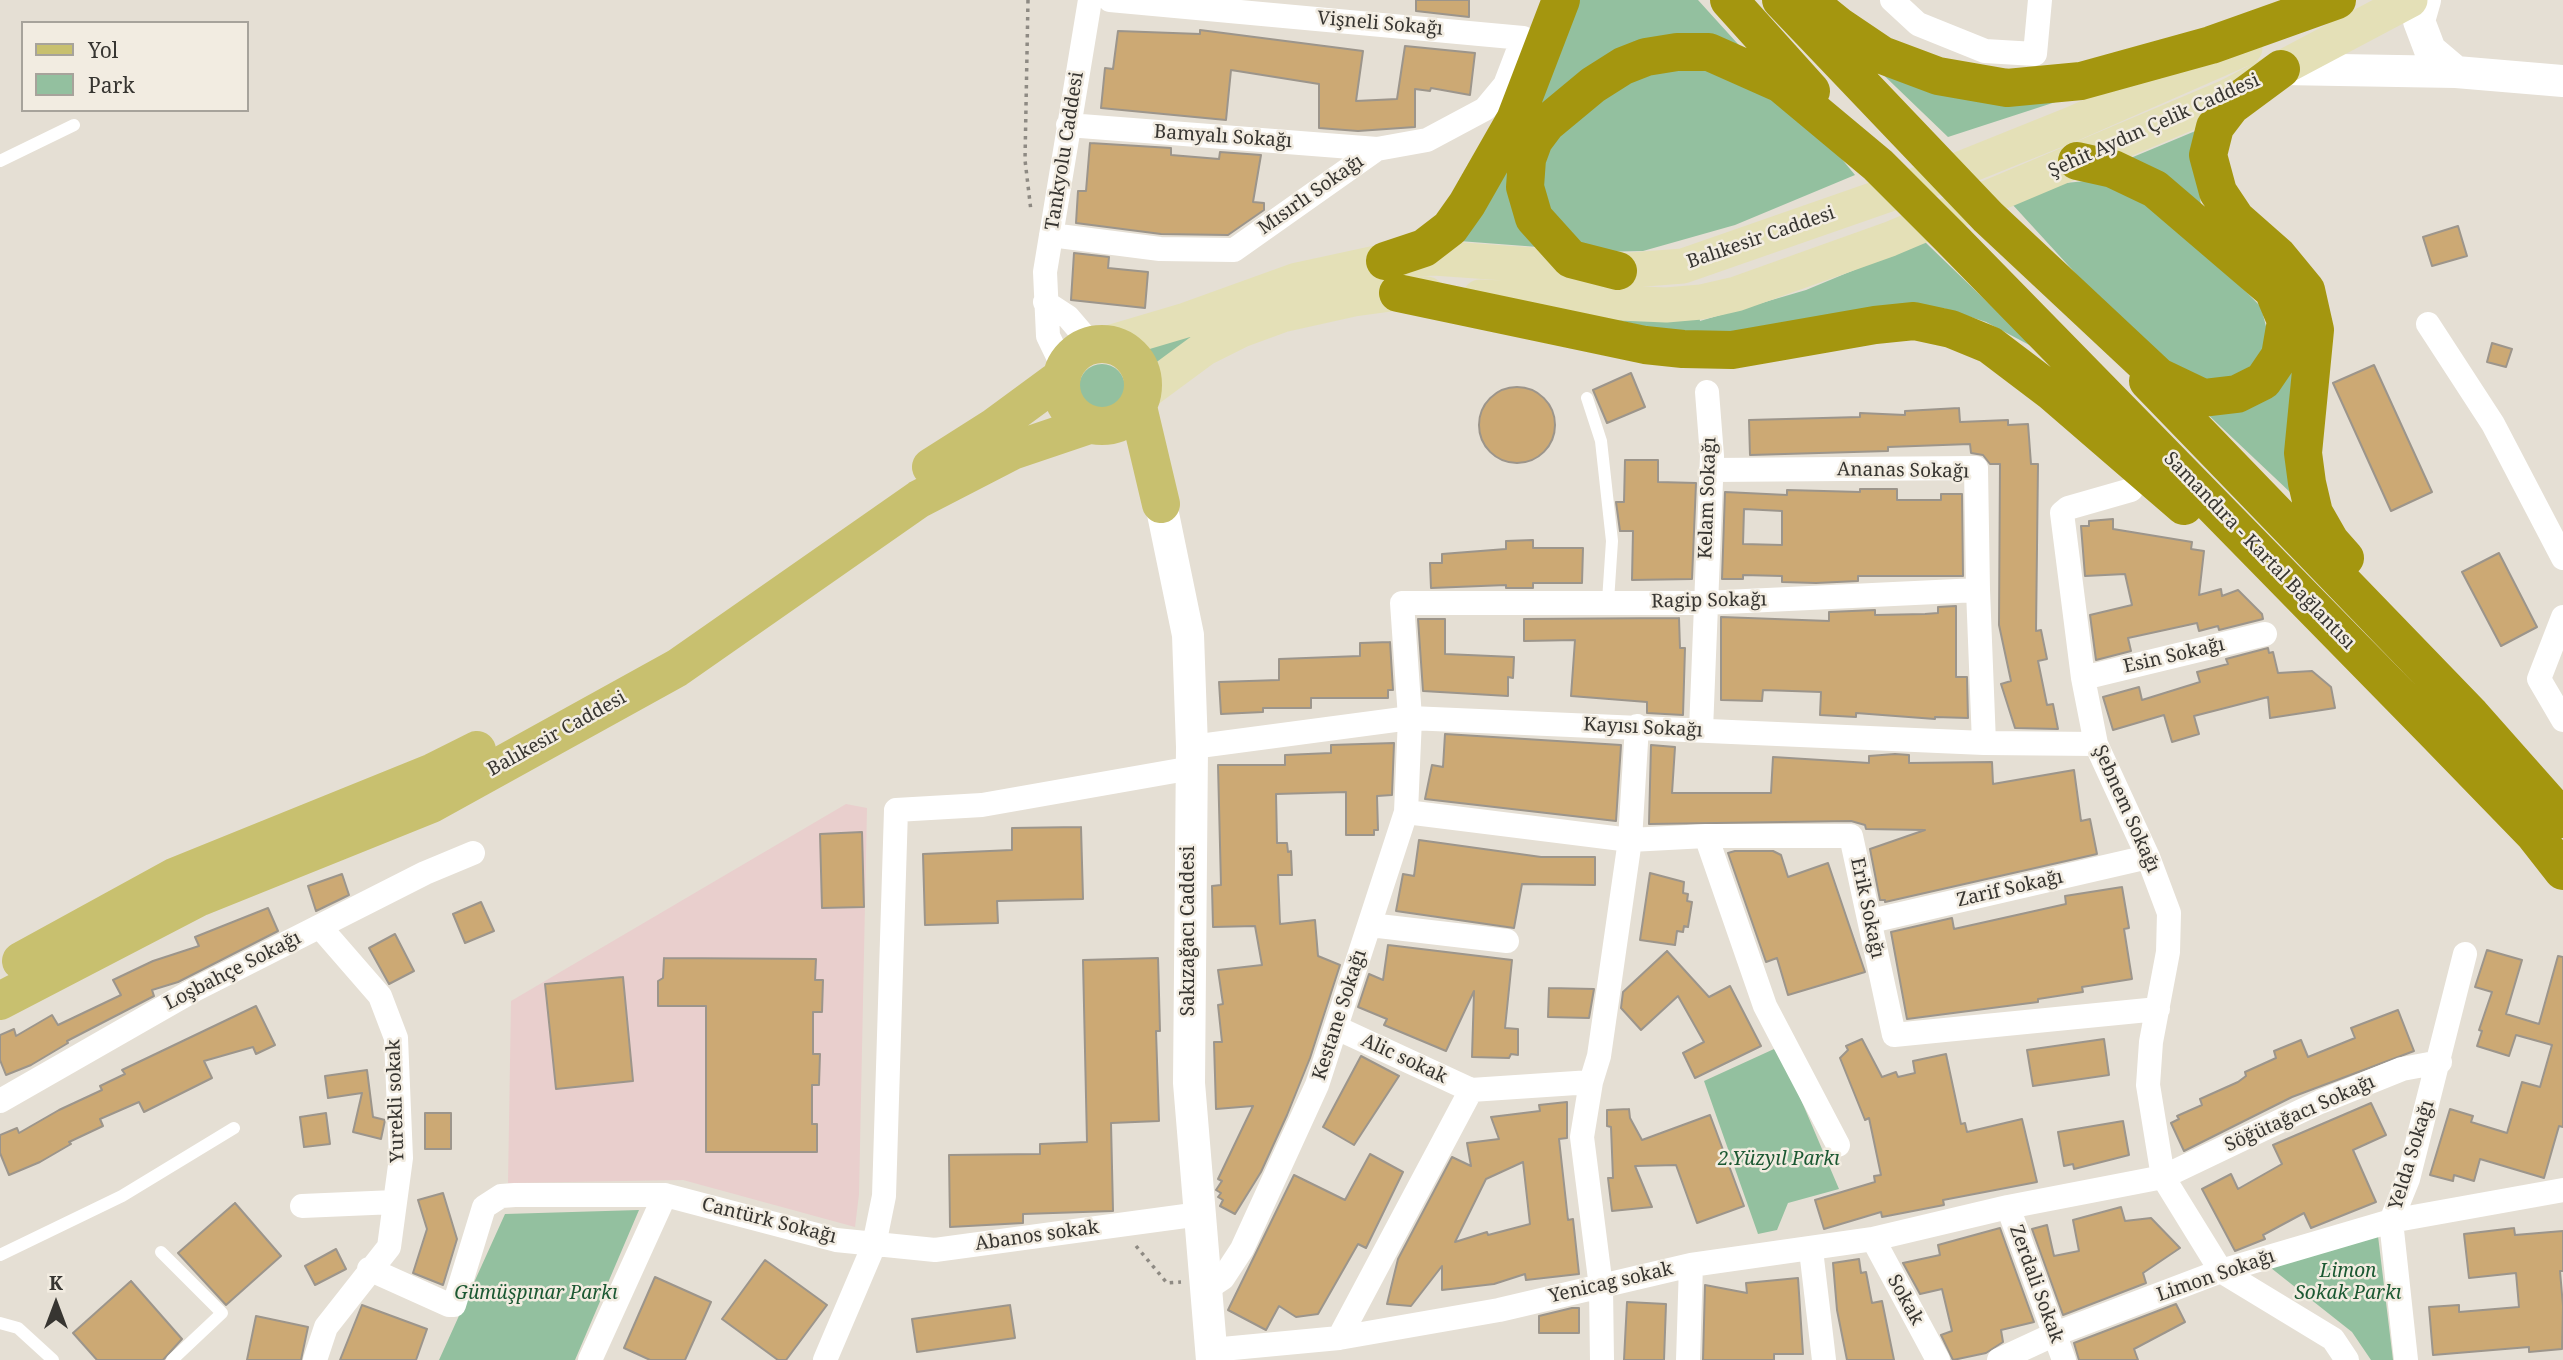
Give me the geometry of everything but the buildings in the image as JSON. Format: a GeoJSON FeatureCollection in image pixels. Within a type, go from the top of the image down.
{"type":"FeatureCollection","features":[{"type":"Feature","properties":{"kind":"highway"},"geometry":{"type":"LineString","coordinates":[[1392,277],[1450,228],[1467,204],[1515,120],[1561,0]]}},
{"type":"Feature","properties":{"kind":"highway"},"geometry":{"type":"LineString","coordinates":[[1729,0],[1878,165]]}},
{"type":"Feature","properties":{"kind":"highway"},"geometry":{"type":"LineString","coordinates":[[1781,0],[1988,217],[2159,377],[2203,398],[2237,394],[2263,381],[2280,356],[2286,321],[2273,290],[2155,189],[2113,169],[2077,161]]}},
{"type":"Feature","properties":{"kind":"highway"},"geometry":{"type":"LineString","coordinates":[[1807,0],[1882,55],[1938,76],[2007,88],[2081,81],[2211,46],[2337,0]]}},
{"type":"Feature","properties":{"kind":"highway"},"geometry":{"type":"LineString","coordinates":[[1618,271],[1571,259],[1534,218],[1525,187],[1527,159],[1534,140],[1546,124],[1593,85],[1623,66],[1646,57],[1677,52],[1709,52],[1744,65],[1781,84],[1878,165]]}},
{"type":"Feature","properties":{"kind":"highway"},"geometry":{"type":"LineString","coordinates":[[2281,69],[2231,106],[2215,127],[2208,155],[2218,192],[2236,219],[2278,256],[2306,290],[2315,330],[2303,453],[2314,513],[2330,541],[2471,715]]}},
{"type":"Feature","properties":{"kind":"highway","name":"Samandıra - Kartal Bağlantısı"},"geometry":{"type":"LineString","coordinates":[[1878,165],[2534,834],[2563,872]]}},
{"type":"Feature","properties":{"kind":"highway","name":"Samandıra - Kartal Bağlantısı"},"geometry":{"type":"LineString","coordinates":[[1988,217],[2471,715],[2563,819]]}},
{"type":"Feature","properties":{"kind":"highway"},"geometry":{"type":"LineString","coordinates":[[1392,277],[1645,345],[1683,349],[1732,350],[1913,321],[1951,329],[1990,345],[2052,392],[2160,486],[2315,610]]}},
{"type":"Feature","properties":{"kind":"main road","name":"Balıkesir Caddesi"},"geometry":{"type":"LineString","coordinates":[[1141,400],[1205,348],[1241,330],[1392,277],[1434,258],[1618,271],[1660,269],[1712,258],[1950,173],[2084,119],[2346,0]]}},
{"type":"Feature","properties":{"kind":"main road","name":"Şehit Aydın Çelik Caddesi"},"geometry":{"type":"LineString","coordinates":[[1890,239],[2229,96],[2410,0]]}},
{"type":"Feature","properties":{"kind":"main road","name":"Balıkesir Caddesi"},"geometry":{"type":"LineString","coordinates":[[0,972],[176,876],[433,772],[611,681],[821,537],[994,427],[1081,359],[1297,280],[1392,277],[1633,305],[1701,302],[1809,270],[1890,239]]}},
{"type":"Feature","properties":{"kind":"main road"},"geometry":{"type":"LineString","coordinates":[[1130,354],[1139,365],[1141,400],[1161,504],[1096,426],[1068,409],[1063,397],[1081,359],[1130,354]]}},
{"type":"Feature","properties":{"kind":"main road"},"geometry":{"type":"LineString","coordinates":[[1096,426],[1116,425],[1141,400]]}},
{"type":"Feature","properties":{"kind":"main road","name":"Balıkesir Caddesi"},"geometry":{"type":"LineString","coordinates":[[0,1001],[200,897],[431,804],[677,668],[919,499],[1012,451],[1096,426]]}},
{"type":"Feature","properties":{"kind":"street","name":"Tankyolu Caddesi"},"geometry":{"type":"LineString","coordinates":[[1081,359],[1048,336],[1041,228],[1068,125],[1090,0]]}},
{"type":"Feature","properties":{"kind":"street","name":"Vişneli Sokağı"},"geometry":{"type":"LineString","coordinates":[[1110,0],[1523,38]]}},
{"type":"Feature","properties":{"kind":"street"},"geometry":{"type":"LineString","coordinates":[[1892,0],[1918,24],[1986,51],[2035,54],[2040,0]]}},
{"type":"Feature","properties":{"kind":"street"},"geometry":{"type":"LineString","coordinates":[[2425,0],[2419,21],[2430,50],[2456,72]]}},
{"type":"Feature","properties":{"kind":"street","name":"Mısırlı Sokağı"},"geometry":{"type":"LineString","coordinates":[[1041,228],[1160,249],[1234,250],[1377,149],[1427,140],[1485,109],[1505,85],[1523,38]]}},
{"type":"Feature","properties":{"kind":"street"},"geometry":{"type":"LineString","coordinates":[[2281,69],[2456,72],[2563,81]]}},
{"type":"Feature","properties":{"kind":"street","name":"Bamyalı Sokağı"},"geometry":{"type":"LineString","coordinates":[[1068,125],[1377,149]]}},
{"type":"Feature","properties":{"kind":"street"},"geometry":{"type":"LineString","coordinates":[[1045,302],[1068,317],[1081,359]]}},
{"type":"Feature","properties":{"kind":"street"},"geometry":{"type":"LineString","coordinates":[[2428,324],[2493,424],[2563,558]]}},
{"type":"Feature","properties":{"kind":"street","name":"Kelam Sokağı"},"geometry":{"type":"LineString","coordinates":[[1701,730],[1711,470],[1707,392]]}},
{"type":"Feature","properties":{"kind":"street","name":"Ananas Sokağı"},"geometry":{"type":"LineString","coordinates":[[1711,470],[1976,468],[1978,590]]}},
{"type":"Feature","properties":{"kind":"street","name":"Şebnem Sokağı"},"geometry":{"type":"LineString","coordinates":[[2131,490],[2068,508],[2062,513],[2083,678],[2096,744],[2163,893],[2170,933],[2148,1085],[2163,1177]]}},
{"type":"Feature","properties":{"kind":"street","name":"Sakızağacı Caddesi"},"geometry":{"type":"LineString","coordinates":[[1161,504],[1188,635],[1192,757],[1189,1083],[1212,1355]]}},
{"type":"Feature","properties":{"kind":"street"},"geometry":{"type":"LineString","coordinates":[[1978,590],[1984,743]]}},
{"type":"Feature","properties":{"kind":"street","name":"Ragip Sokağı"},"geometry":{"type":"LineString","coordinates":[[1410,718],[1402,603],[1704,603],[1978,590]]}},
{"type":"Feature","properties":{"kind":"street"},"geometry":{"type":"LineString","coordinates":[[2563,617],[2539,679],[2563,720]]}},
{"type":"Feature","properties":{"kind":"street","name":"Esin Sokağı"},"geometry":{"type":"LineString","coordinates":[[2083,678],[2265,634]]}},
{"type":"Feature","properties":{"kind":"street","name":"Kayısı Sokağı"},"geometry":{"type":"LineString","coordinates":[[874,1245],[884,1196],[895,810],[982,805],[1192,757],[1410,718],[1984,743],[2096,744]]}},
{"type":"Feature","properties":{"kind":"street","name":"Kestane Sokağı"},"geometry":{"type":"LineString","coordinates":[[1208,1285],[1223,1278],[1241,1249],[1317,1086],[1406,812],[1410,718]]}},
{"type":"Feature","properties":{"kind":"street"},"geometry":{"type":"LineString","coordinates":[[1602,1360],[1601,1287],[1582,1137],[1591,1082],[1599,1056],[1630,840],[1637,726]]}},
{"type":"Feature","properties":{"kind":"street","name":"Erik Sokağı"},"geometry":{"type":"LineString","coordinates":[[1406,812],[1630,840],[1706,836],[1851,836],[1894,1035],[2158,1009]]}},
{"type":"Feature","properties":{"kind":"street"},"geometry":{"type":"LineString","coordinates":[[1706,836],[1765,1006],[1838,1145]]}},
{"type":"Feature","properties":{"kind":"street","name":"Loşbahçe Sokağı"},"geometry":{"type":"LineString","coordinates":[[0,1101],[194,989],[425,873],[473,853]]}},
{"type":"Feature","properties":{"kind":"street","name":"Zarif Sokağı"},"geometry":{"type":"LineString","coordinates":[[1871,921],[2148,857]]}},
{"type":"Feature","properties":{"kind":"street"},"geometry":{"type":"LineString","coordinates":[[1370,925],[1507,941]]}},
{"type":"Feature","properties":{"kind":"street","name":"Yurekli sokak"},"geometry":{"type":"LineString","coordinates":[[315,1360],[326,1327],[369,1269],[389,1247],[401,1158],[396,1038],[380,996],[320,926]]}},
{"type":"Feature","properties":{"kind":"street","name":"Yelda Sokağı"},"geometry":{"type":"LineString","coordinates":[[2406,1360],[2391,1221],[2408,1179],[2440,1062],[2465,954]]}},
{"type":"Feature","properties":{"kind":"street","name":"Alic sokak"},"geometry":{"type":"LineString","coordinates":[[1337,1028],[1471,1090]]}},
{"type":"Feature","properties":{"kind":"street","name":"Söğütağacı Sokağı"},"geometry":{"type":"LineString","coordinates":[[2008,1207],[2163,1177],[2332,1097],[2402,1069],[2440,1062]]}},
{"type":"Feature","properties":{"kind":"street"},"geometry":{"type":"LineString","coordinates":[[1339,1338],[1471,1090],[1591,1082]]}},
{"type":"Feature","properties":{"kind":"street"},"geometry":{"type":"LineString","coordinates":[[2163,1177],[2221,1271],[2333,1339],[2347,1360]]}},
{"type":"Feature","properties":{"kind":"street","name":"Limon Sokağı"},"geometry":{"type":"LineString","coordinates":[[1999,1360],[2055,1334],[2221,1271],[2391,1221],[2563,1190]]}},
{"type":"Feature","properties":{"kind":"street","name":"Cantürk Sokağı"},"geometry":{"type":"LineString","coordinates":[[369,1269],[454,1305],[479,1218],[491,1200],[515,1195],[665,1195],[836,1240],[874,1245]]}},
{"type":"Feature","properties":{"kind":"street"},"geometry":{"type":"LineString","coordinates":[[590,1360],[665,1195]]}},
{"type":"Feature","properties":{"kind":"street"},"geometry":{"type":"LineString","coordinates":[[302,1206],[395,1202]]}},
{"type":"Feature","properties":{"kind":"street","name":"Yenicag sokak"},"geometry":{"type":"LineString","coordinates":[[1212,1355],[1339,1338],[1499,1310],[1691,1265],[1811,1250],[1873,1239],[2008,1207]]}},
{"type":"Feature","properties":{"kind":"street","name":"Zerdali Sokak"},"geometry":{"type":"LineString","coordinates":[[2008,1207],[2064,1360]]}},
{"type":"Feature","properties":{"kind":"street","name":"Abanos sokak"},"geometry":{"type":"LineString","coordinates":[[874,1245],[935,1250],[1200,1214]]}},
{"type":"Feature","properties":{"kind":"street","name":"Sokak"},"geometry":{"type":"LineString","coordinates":[[1873,1239],[1938,1360]]}},
{"type":"Feature","properties":{"kind":"street"},"geometry":{"type":"LineString","coordinates":[[825,1360],[874,1245]]}},
{"type":"Feature","properties":{"kind":"street"},"geometry":{"type":"LineString","coordinates":[[1811,1250],[1824,1360]]}},
{"type":"Feature","properties":{"kind":"street"},"geometry":{"type":"LineString","coordinates":[[1688,1360],[1691,1265]]}},
{"type":"Feature","properties":{"kind":"lane"},"geometry":{"type":"LineString","coordinates":[[0,161],[74,125]]}},
{"type":"Feature","properties":{"kind":"lane"},"geometry":{"type":"LineString","coordinates":[[1587,398],[1601,441],[1612,541],[1608,601]]}},
{"type":"Feature","properties":{"kind":"lane"},"geometry":{"type":"LineString","coordinates":[[0,1255],[122,1196],[234,1128]]}},
{"type":"Feature","properties":{"kind":"lane"},"geometry":{"type":"LineString","coordinates":[[161,1252],[222,1313],[172,1360]]}},
{"type":"Feature","properties":{"kind":"lane"},"geometry":{"type":"LineString","coordinates":[[0,1323],[18,1328],[53,1360]]}},
{"type":"Feature","properties":{"kind":"path"},"geometry":{"type":"LineString","coordinates":[[1028,0],[1025,160],[1041,228]]}},
{"type":"Feature","properties":{"kind":"path"},"geometry":{"type":"LineString","coordinates":[[1133,1243],[1167,1283],[1208,1285]]}},
{"type":"Feature","properties":{"kind":"shaded area"},"geometry":{"type":"Polygon","coordinates":[[[846,804],[867,808],[859,1194],[855,1227],[683,1180],[508,1183],[511,1001],[846,804]]]}},
{"type":"Feature","properties":{"kind":"green space"},"geometry":{"type":"Polygon","coordinates":[[[1576,0],[1698,0],[1747,54],[1717,42],[1538,106],[1576,0]]]}},
{"type":"Feature","properties":{"kind":"green space"},"geometry":{"type":"Polygon","coordinates":[[[1870,62],[2074,96],[1948,137],[1870,62]]]}},
{"type":"Feature","properties":{"kind":"green space"},"geometry":{"type":"Polygon","coordinates":[[[1696,63],[1741,74],[1818,130],[1855,175],[1735,225],[1643,251],[1596,252],[1570,238],[1554,222],[1539,169],[1559,131],[1603,97],[1654,70],[1696,63]]]}},
{"type":"Feature","properties":{"kind":"green space"},"geometry":{"type":"Polygon","coordinates":[[[2205,127],[2200,197],[2202,215],[2121,162],[2205,127]]]}},
{"type":"Feature","properties":{"kind":"green space"},"geometry":{"type":"Polygon","coordinates":[[[1504,168],[1512,169],[1538,247],[1459,241],[1504,168]]]}},
{"type":"Feature","properties":{"kind":"green space"},"geometry":{"type":"Polygon","coordinates":[[[2115,180],[2221,266],[2261,307],[2268,334],[2261,357],[2243,373],[2223,381],[2193,377],[2155,360],[2012,204],[2056,184],[2115,180]]]}},
{"type":"Feature","properties":{"kind":"green space"},"geometry":{"type":"Polygon","coordinates":[[[1924,241],[2035,348],[1986,322],[1943,308],[1700,339],[1608,318],[1699,315],[1700,321],[1806,290],[1924,241]]]}},
{"type":"Feature","properties":{"kind":"green space"},"geometry":{"type":"Polygon","coordinates":[[[1221,324],[1157,374],[1154,361],[1142,347],[1221,324]]]}},
{"type":"Feature","properties":{"kind":"green space"},"geometry":{"type":"Polygon","coordinates":[[[2297,352],[2292,494],[2201,408],[2297,352]]]}},
{"type":"Feature","properties":{"kind":"green space"},"geometry":{"type":"Polygon","coordinates":[[[1102,364],[1118,371],[1125,387],[1118,403],[1102,410],[1086,403],[1079,387],[1086,371],[1102,364]]]}},
{"type":"Feature","properties":{"kind":"green space","name":"2.Yüzyıl Parkı"},"geometry":{"type":"Polygon","coordinates":[[[1774,1049],[1785,1062],[1839,1189],[1788,1203],[1777,1230],[1758,1234],[1704,1081],[1774,1049]]]}},
{"type":"Feature","properties":{"kind":"green space","name":"Gümüşpınar Parkı"},"geometry":{"type":"Polygon","coordinates":[[[639,1210],[575,1360],[439,1360],[505,1214],[639,1210]]]}},
{"type":"Feature","properties":{"kind":"green space","name":"Limon Sokak Parkı"},"geometry":{"type":"Polygon","coordinates":[[[2378,1236],[2393,1360],[2371,1360],[2352,1332],[2271,1268],[2378,1236]]]}}]}
